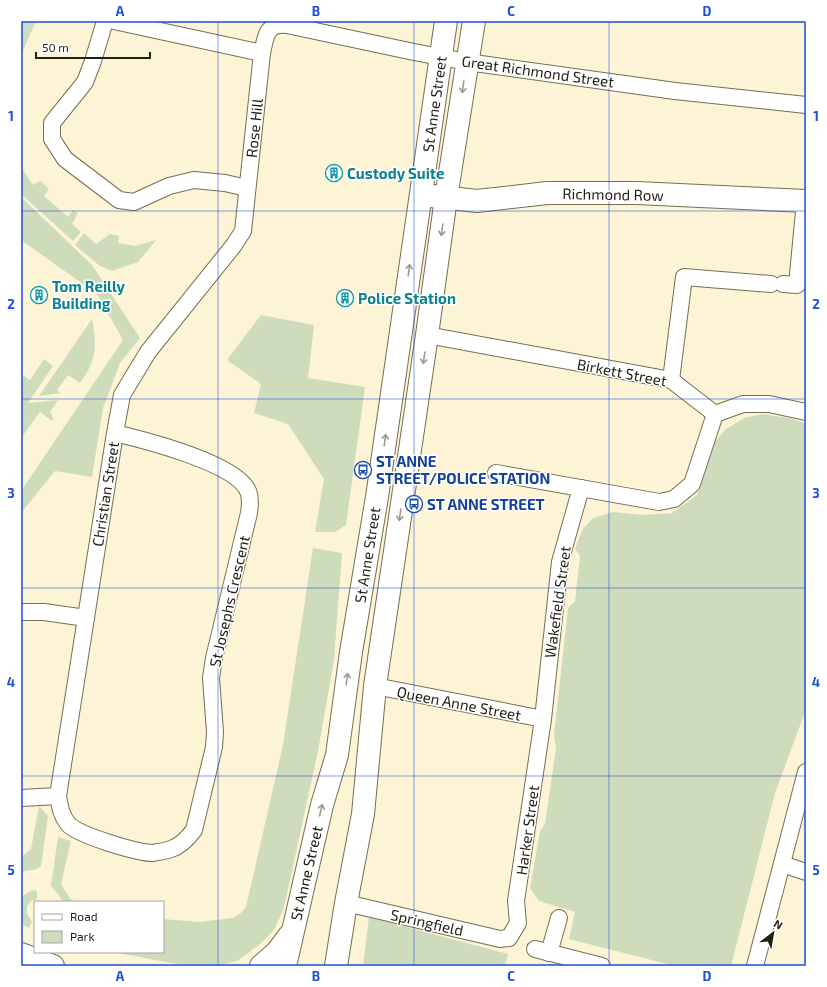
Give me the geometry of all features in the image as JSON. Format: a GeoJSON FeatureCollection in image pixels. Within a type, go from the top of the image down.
{"type":"FeatureCollection","features":[{"type":"Feature","properties":{"kind":"main road","name":"St Anne Street"},"geometry":{"type":"LineString","coordinates":[[285,966],[322,805],[337,755],[351,652],[377,497],[446,21]]}},
{"type":"Feature","properties":{"kind":"main road","name":"St Anne Street"},"geometry":{"type":"LineString","coordinates":[[336,966],[363,814],[375,686],[446,198],[474,21]]}},
{"type":"Feature","properties":{"kind":"main road","name":"Richmond Row"},"geometry":{"type":"LineString","coordinates":[[420,195],[476,201],[547,193],[637,193],[805,201]]}},
{"type":"Feature","properties":{"kind":"main road"},"geometry":{"type":"LineString","coordinates":[[261,966],[277,952],[293,930]]}},
{"type":"Feature","properties":{"kind":"main road"},"geometry":{"type":"LineString","coordinates":[[21,954],[53,966]]}},
{"type":"Feature","properties":{"kind":"street"},"geometry":{"type":"LineString","coordinates":[[105,21],[85,82],[52,123],[52,140],[65,159],[119,200],[134,202],[169,186],[194,180],[225,183],[247,188]]}},
{"type":"Feature","properties":{"kind":"street"},"geometry":{"type":"LineString","coordinates":[[114,21],[262,53]]}},
{"type":"Feature","properties":{"kind":"street","name":"Great Richmond Street"},"geometry":{"type":"LineString","coordinates":[[272,27],[279,24],[287,25],[467,62],[675,91],[806,105]]}},
{"type":"Feature","properties":{"kind":"street","name":"Rose Hill"},"geometry":{"type":"LineString","coordinates":[[243,231],[262,53],[268,32],[272,27]]}},
{"type":"Feature","properties":{"kind":"street"},"geometry":{"type":"LineString","coordinates":[[671,380],[684,277],[797,285],[805,201]]}},
{"type":"Feature","properties":{"kind":"street","name":"Christian Street"},"geometry":{"type":"LineString","coordinates":[[58,796],[122,395],[148,352],[234,245],[243,231]]}},
{"type":"Feature","properties":{"kind":"street","name":"Birkett Street"},"geometry":{"type":"LineString","coordinates":[[427,335],[671,380],[715,414]]}},
{"type":"Feature","properties":{"kind":"street"},"geometry":{"type":"LineString","coordinates":[[496,473],[659,502],[674,499],[692,484],[715,414],[744,404],[769,404],[806,412]]}},
{"type":"Feature","properties":{"kind":"street","name":"St Josephs Crescent"},"geometry":{"type":"LineString","coordinates":[[58,796],[61,814],[70,826],[86,835],[125,847],[152,853],[172,849],[186,841],[194,830],[214,747],[216,732],[212,678],[214,658],[250,513],[248,491],[239,479],[208,462],[158,443],[115,432]]}},
{"type":"Feature","properties":{"kind":"street","name":"Wakefield Street"},"geometry":{"type":"LineString","coordinates":[[543,719],[560,562],[581,488]]}},
{"type":"Feature","properties":{"kind":"street"},"geometry":{"type":"LineString","coordinates":[[21,612],[44,612],[86,618]]}},
{"type":"Feature","properties":{"kind":"street","name":"Queen Anne Street"},"geometry":{"type":"LineString","coordinates":[[375,686],[543,719]]}},
{"type":"Feature","properties":{"kind":"street","name":"Harker Street"},"geometry":{"type":"LineString","coordinates":[[508,938],[518,923],[516,901],[543,719]]}},
{"type":"Feature","properties":{"kind":"street"},"geometry":{"type":"LineString","coordinates":[[755,966],[806,772]]}},
{"type":"Feature","properties":{"kind":"street"},"geometry":{"type":"LineString","coordinates":[[21,798],[58,796]]}},
{"type":"Feature","properties":{"kind":"street"},"geometry":{"type":"LineString","coordinates":[[782,864],[806,872]]}},
{"type":"Feature","properties":{"kind":"street","name":"Springfield"},"geometry":{"type":"LineString","coordinates":[[346,903],[500,939],[508,938]]}},
{"type":"Feature","properties":{"kind":"street"},"geometry":{"type":"LineString","coordinates":[[559,918],[542,951],[602,966]]}},
{"type":"Feature","properties":{"kind":"green space"},"geometry":{"type":"Polygon","coordinates":[[[21,21],[36,21],[21,55],[21,21]]]}},
{"type":"Feature","properties":{"kind":"green space"},"geometry":{"type":"Polygon","coordinates":[[[21,167],[33,185],[40,181],[49,189],[44,196],[68,217],[73,210],[78,213],[72,224],[81,232],[73,241],[21,194],[21,167]]]}},
{"type":"Feature","properties":{"kind":"green space"},"geometry":{"type":"Polygon","coordinates":[[[21,197],[92,265],[140,338],[120,363],[103,408],[92,477],[55,471],[21,513],[21,491],[123,340],[97,294],[21,240],[21,197]]]}},
{"type":"Feature","properties":{"kind":"green space"},"geometry":{"type":"Polygon","coordinates":[[[84,233],[96,244],[110,234],[119,236],[118,243],[135,246],[156,240],[138,262],[112,271],[100,266],[75,245],[84,233]]]}},
{"type":"Feature","properties":{"kind":"green space"},"geometry":{"type":"Polygon","coordinates":[[[261,315],[314,325],[308,378],[365,387],[346,525],[335,532],[315,532],[324,479],[288,424],[254,413],[261,384],[227,360],[261,315]]]}},
{"type":"Feature","properties":{"kind":"green space"},"geometry":{"type":"Polygon","coordinates":[[[92,319],[95,345],[93,360],[86,375],[80,383],[68,375],[57,390],[61,393],[39,396],[92,319]]]}},
{"type":"Feature","properties":{"kind":"green space"},"geometry":{"type":"Polygon","coordinates":[[[44,359],[53,366],[28,403],[58,400],[50,412],[53,418],[52,421],[40,412],[21,438],[21,381],[24,376],[30,380],[44,359]]]}},
{"type":"Feature","properties":{"kind":"green space"},"geometry":{"type":"Polygon","coordinates":[[[763,414],[794,419],[806,424],[806,706],[775,793],[731,966],[675,966],[569,939],[575,912],[539,901],[530,888],[540,831],[545,824],[556,748],[554,735],[568,608],[575,601],[580,556],[575,549],[582,530],[593,518],[613,512],[644,515],[672,513],[697,495],[714,443],[726,429],[744,418],[763,414]]]}},
{"type":"Feature","properties":{"kind":"green space"},"geometry":{"type":"Polygon","coordinates":[[[313,548],[342,553],[334,660],[318,751],[284,908],[274,930],[260,944],[237,961],[216,966],[171,963],[118,953],[164,953],[164,919],[198,922],[233,918],[240,914],[246,907],[283,745],[313,548]]]}},
{"type":"Feature","properties":{"kind":"green space"},"geometry":{"type":"Polygon","coordinates":[[[39,806],[48,816],[41,866],[34,870],[21,872],[21,857],[31,849],[39,806]]]}},
{"type":"Feature","properties":{"kind":"green space"},"geometry":{"type":"Polygon","coordinates":[[[58,837],[71,841],[61,884],[71,900],[75,901],[62,901],[51,886],[58,837]]]}},
{"type":"Feature","properties":{"kind":"green space"},"geometry":{"type":"Polygon","coordinates":[[[33,890],[37,891],[37,899],[32,900],[27,906],[27,914],[32,922],[29,928],[21,921],[21,899],[25,894],[33,890]]]}},
{"type":"Feature","properties":{"kind":"green space"},"geometry":{"type":"Polygon","coordinates":[[[369,917],[508,954],[505,966],[363,966],[369,917]]]}},
{"type":"Feature","properties":{"kind":"place","name":"Custody Suite"},"geometry":{"type":"Point","coordinates":[334,173]}},
{"type":"Feature","properties":{"kind":"place","name":"Tom Reilly Building"},"geometry":{"type":"Point","coordinates":[39,295]}},
{"type":"Feature","properties":{"kind":"place","name":"Police Station"},"geometry":{"type":"Point","coordinates":[345,298]}},
{"type":"Feature","properties":{"kind":"place","name":"ST ANNE STREET/POLICE STATION"},"geometry":{"type":"Point","coordinates":[363,470]}},
{"type":"Feature","properties":{"kind":"place","name":"ST ANNE STREET"},"geometry":{"type":"Point","coordinates":[414,504]}}]}
